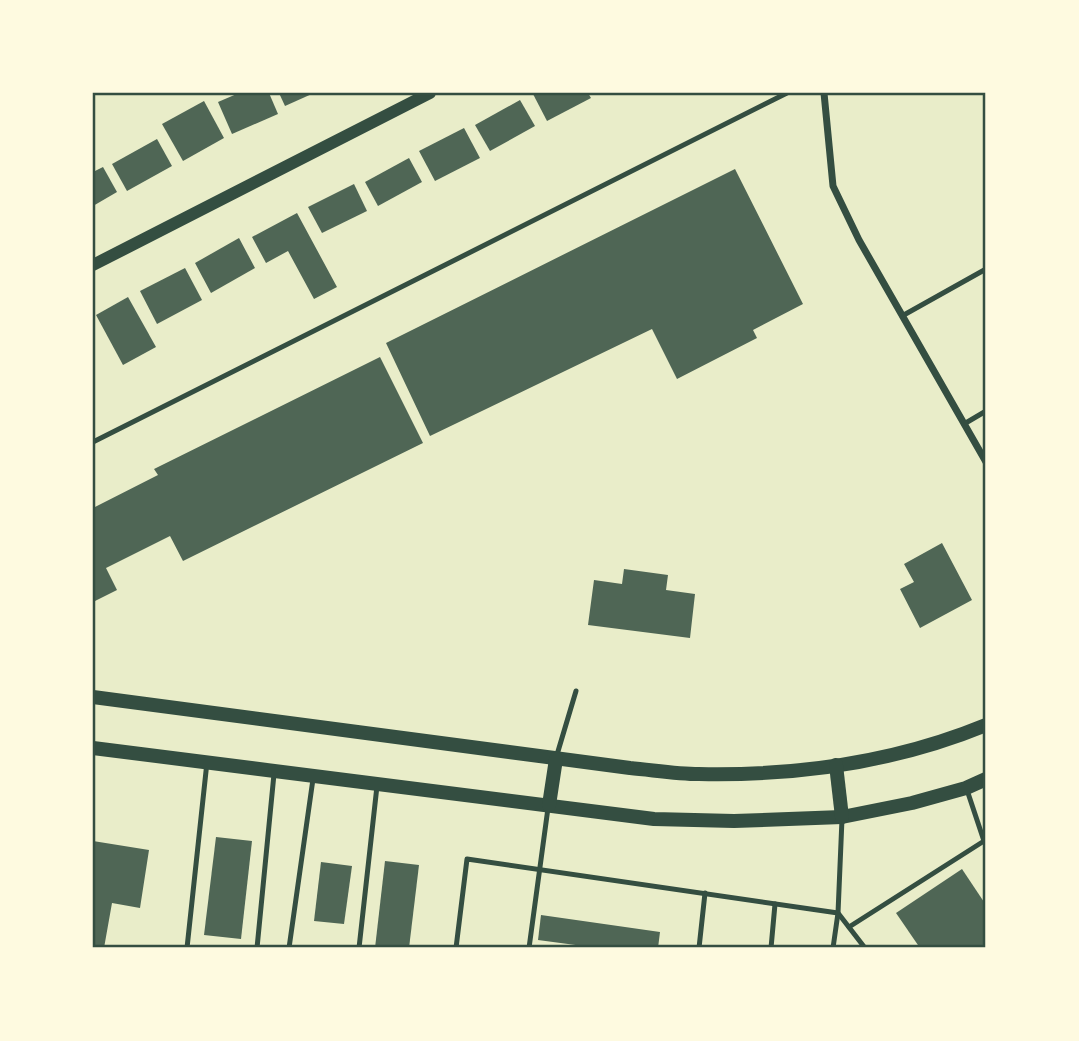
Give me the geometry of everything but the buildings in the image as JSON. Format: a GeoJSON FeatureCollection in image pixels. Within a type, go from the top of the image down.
{"type":"FeatureCollection","features":[{"type":"Feature","properties":{"kind":"main road"},"geometry":{"type":"LineString","coordinates":[[93,696],[556,759],[696,774],[758,774],[867,761],[986,725]]}},
{"type":"Feature","properties":{"kind":"main road"},"geometry":{"type":"LineString","coordinates":[[93,748],[654,819],[734,821],[842,817],[912,803],[966,788],[986,779]]}},
{"type":"Feature","properties":{"kind":"main road"},"geometry":{"type":"LineString","coordinates":[[549,805],[556,759]]}},
{"type":"Feature","properties":{"kind":"main road"},"geometry":{"type":"LineString","coordinates":[[836,765],[842,817]]}},
{"type":"Feature","properties":{"kind":"street"},"geometry":{"type":"LineString","coordinates":[[93,265],[430,93]]}},
{"type":"Feature","properties":{"kind":"street"},"geometry":{"type":"LineString","coordinates":[[824,93],[833,186],[859,240],[986,463]]}},
{"type":"Feature","properties":{"kind":"lane"},"geometry":{"type":"LineString","coordinates":[[93,442],[787,93]]}},
{"type":"Feature","properties":{"kind":"lane"},"geometry":{"type":"LineString","coordinates":[[902,316],[986,269]]}},
{"type":"Feature","properties":{"kind":"lane"},"geometry":{"type":"LineString","coordinates":[[964,424],[986,411]]}},
{"type":"Feature","properties":{"kind":"lane"},"geometry":{"type":"LineString","coordinates":[[556,759],[576,691]]}},
{"type":"Feature","properties":{"kind":"lane"},"geometry":{"type":"LineString","coordinates":[[187,948],[207,762]]}},
{"type":"Feature","properties":{"kind":"lane"},"geometry":{"type":"LineString","coordinates":[[257,948],[274,771]]}},
{"type":"Feature","properties":{"kind":"lane"},"geometry":{"type":"LineString","coordinates":[[289,948],[313,776]]}},
{"type":"Feature","properties":{"kind":"lane"},"geometry":{"type":"LineString","coordinates":[[359,948],[378,783]]}},
{"type":"Feature","properties":{"kind":"lane"},"geometry":{"type":"LineString","coordinates":[[849,927],[985,840],[966,788]]}},
{"type":"Feature","properties":{"kind":"lane"},"geometry":{"type":"LineString","coordinates":[[529,948],[549,805]]}},
{"type":"Feature","properties":{"kind":"lane"},"geometry":{"type":"LineString","coordinates":[[833,948],[838,913],[842,817]]}},
{"type":"Feature","properties":{"kind":"lane"},"geometry":{"type":"LineString","coordinates":[[456,948],[467,859],[838,913],[865,948]]}},
{"type":"Feature","properties":{"kind":"lane"},"geometry":{"type":"LineString","coordinates":[[699,948],[705,893]]}},
{"type":"Feature","properties":{"kind":"lane"},"geometry":{"type":"LineString","coordinates":[[771,948],[775,904]]}}]}
